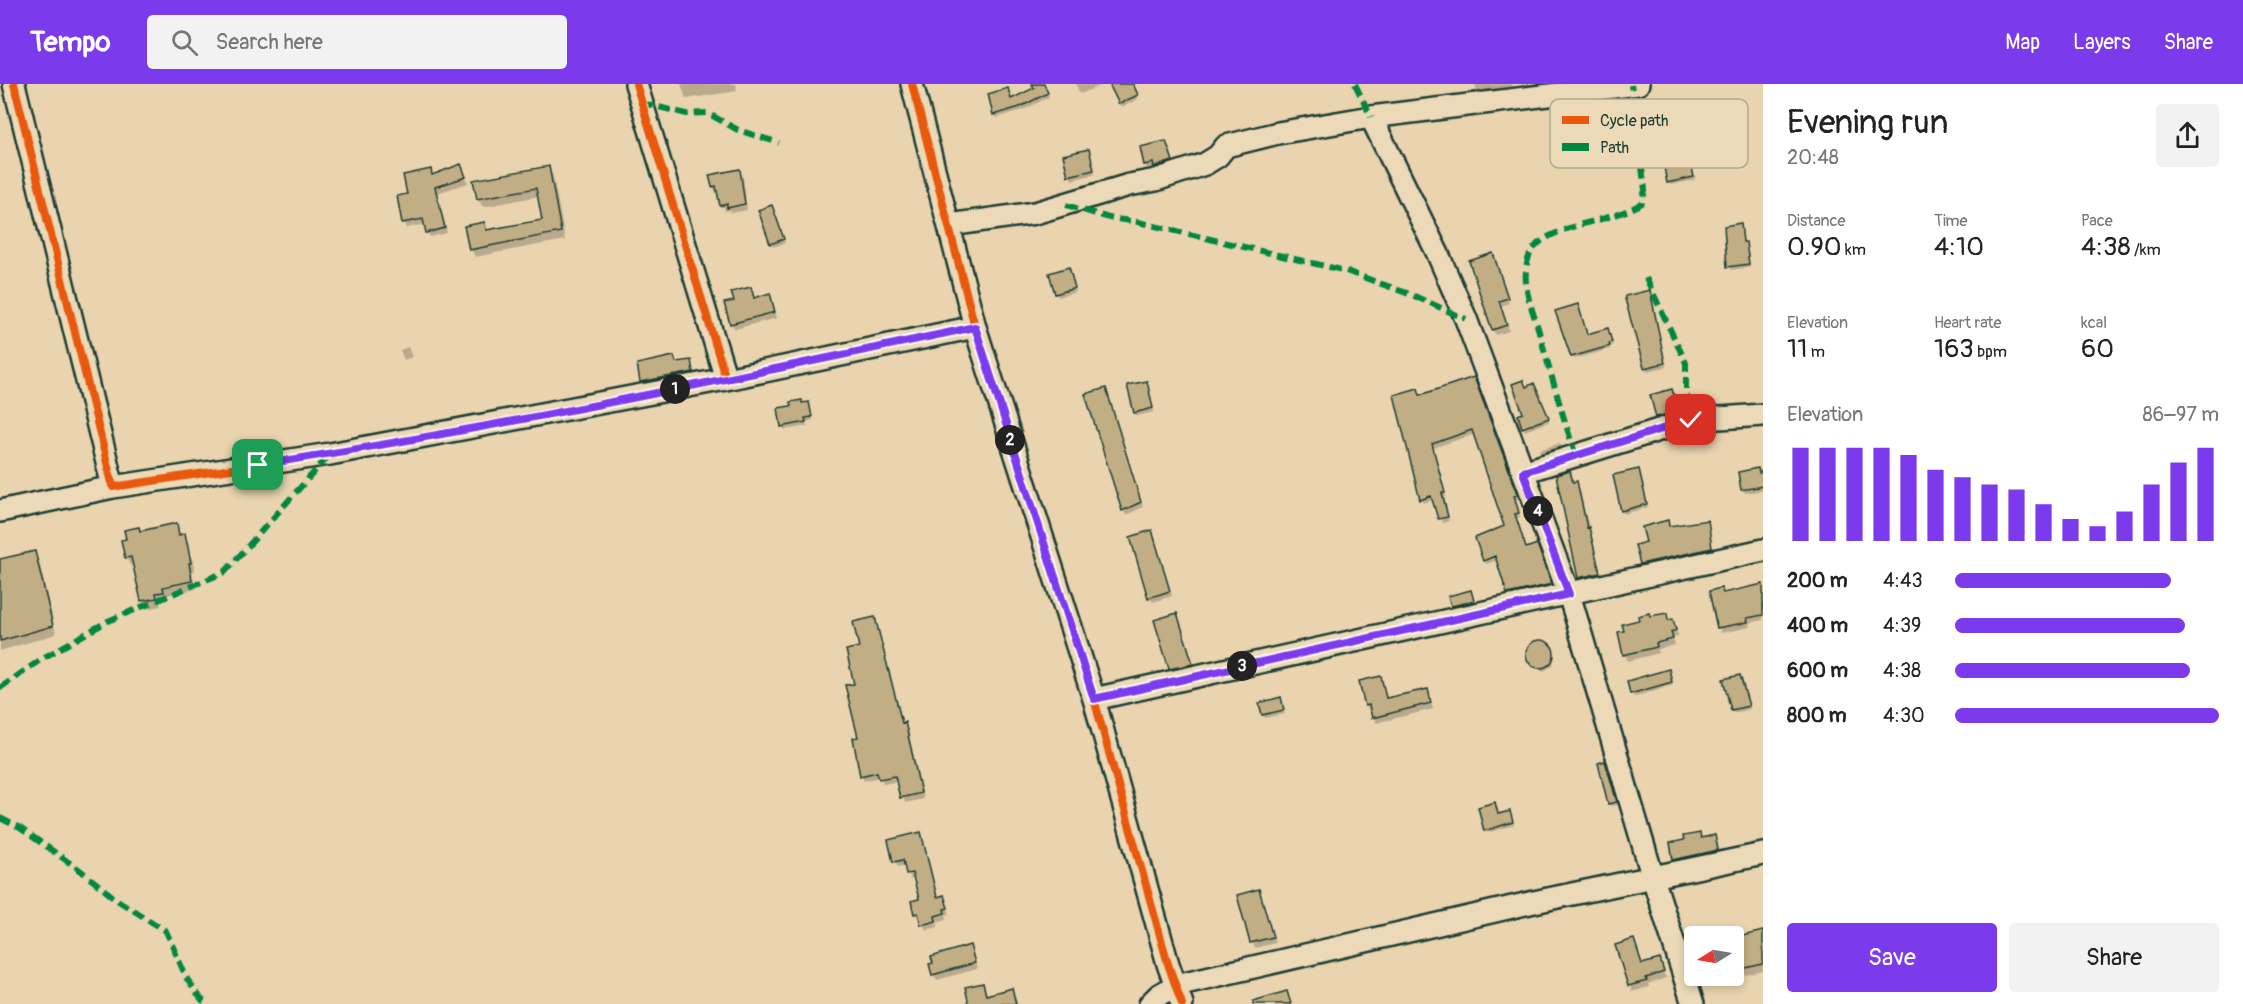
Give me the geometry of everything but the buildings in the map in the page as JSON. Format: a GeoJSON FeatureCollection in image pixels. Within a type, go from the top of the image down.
{"type":"FeatureCollection","features":[{"type":"Feature","properties":{"kind":"street"},"geometry":{"type":"LineString","coordinates":[[14,84],[113,487]]}},
{"type":"Feature","properties":{"kind":"street"},"geometry":{"type":"LineString","coordinates":[[636,84],[726,379]]}},
{"type":"Feature","properties":{"kind":"street"},"geometry":{"type":"LineString","coordinates":[[912,84],[975,327],[1094,699],[1168,964],[1179,994]]}},
{"type":"Feature","properties":{"kind":"street"},"geometry":{"type":"LineString","coordinates":[[949,225],[1055,208],[1129,185],[1156,180],[1204,164],[1218,156],[1226,146],[1278,134],[1371,117],[1638,84]]}},
{"type":"Feature","properties":{"kind":"street"},"geometry":{"type":"LineString","coordinates":[[1371,117],[1437,252],[1466,319],[1569,594],[1653,878],[1693,1004]]}},
{"type":"Feature","properties":{"kind":"street"},"geometry":{"type":"LineString","coordinates":[[0,512],[113,487],[330,454],[726,379],[975,327]]}},
{"type":"Feature","properties":{"kind":"street"},"geometry":{"type":"LineString","coordinates":[[1523,472],[1691,420],[1763,415]]}},
{"type":"Feature","properties":{"kind":"street"},"geometry":{"type":"LineString","coordinates":[[1094,699],[1763,550]]}},
{"type":"Feature","properties":{"kind":"street"},"geometry":{"type":"LineString","coordinates":[[1150,1004],[1159,995],[1179,994],[1534,902],[1763,854]]}},
{"type":"Feature","properties":{"kind":"marked path"},"geometry":{"type":"LineString","coordinates":[[1355,84],[1371,117]]}},
{"type":"Feature","properties":{"kind":"marked path"},"geometry":{"type":"LineString","coordinates":[[1631,85],[1633,99]]}},
{"type":"Feature","properties":{"kind":"marked path"},"geometry":{"type":"LineString","coordinates":[[642,103],[687,114],[707,113],[738,130],[779,143]]}},
{"type":"Feature","properties":{"kind":"marked path"},"geometry":{"type":"LineString","coordinates":[[1576,456],[1529,299],[1526,285],[1527,265],[1533,249],[1543,240],[1567,229],[1619,214],[1642,203],[1645,190],[1642,168]]}},
{"type":"Feature","properties":{"kind":"marked path"},"geometry":{"type":"LineString","coordinates":[[1066,205],[1109,218],[1138,222],[1346,271],[1412,295],[1466,319]]}},
{"type":"Feature","properties":{"kind":"marked path"},"geometry":{"type":"LineString","coordinates":[[1646,278],[1686,363],[1686,391],[1691,420]]}},
{"type":"Feature","properties":{"kind":"marked path"},"geometry":{"type":"LineString","coordinates":[[0,688],[43,658],[108,621],[225,572],[330,454]]}},
{"type":"Feature","properties":{"kind":"marked path"},"geometry":{"type":"LineString","coordinates":[[0,818],[20,828],[80,870],[117,900],[166,931],[187,979],[202,1000],[209,1004]]}},
{"type":"Feature","properties":{"kind":"cycle path"},"geometry":{"type":"LineString","coordinates":[[14,84],[113,487],[330,454],[726,379],[636,84]]}},
{"type":"Feature","properties":{"kind":"cycle path"},"geometry":{"type":"LineString","coordinates":[[912,84],[975,327],[1094,699],[1168,964],[1182,1004]]}},
{"type":"Feature","properties":{"kind":"route"},"geometry":{"type":"LineString","coordinates":[[258,465],[330,454],[726,379],[975,327],[1094,699],[1569,594],[1523,472],[1691,420]]}}]}
